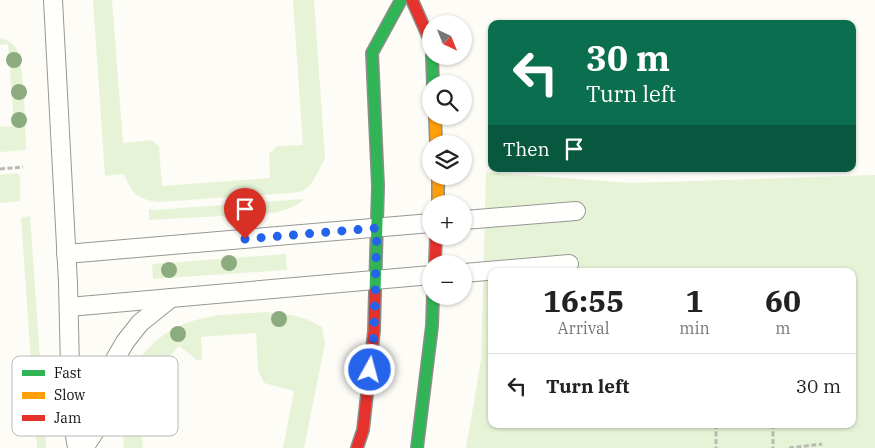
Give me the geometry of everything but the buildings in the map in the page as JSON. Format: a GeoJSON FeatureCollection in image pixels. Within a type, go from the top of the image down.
{"type":"FeatureCollection","features":[{"type":"Feature","properties":{"kind":"street"},"geometry":{"type":"LineString","coordinates":[[358,448],[363,430],[374,331],[376,280],[378,186],[372,53],[401,0]]}},
{"type":"Feature","properties":{"kind":"street"},"geometry":{"type":"LineString","coordinates":[[412,0],[422,23]]}},
{"type":"Feature","properties":{"kind":"street"},"geometry":{"type":"LineString","coordinates":[[417,448],[432,326],[433,305]]}},
{"type":"Feature","properties":{"kind":"lane"},"geometry":{"type":"LineString","coordinates":[[53,0],[70,356]]}},
{"type":"Feature","properties":{"kind":"lane"},"geometry":{"type":"LineString","coordinates":[[472,219],[576,211]]}},
{"type":"Feature","properties":{"kind":"lane"},"geometry":{"type":"LineString","coordinates":[[66,254],[422,224]]}},
{"type":"Feature","properties":{"kind":"lane"},"geometry":{"type":"LineString","coordinates":[[516,268],[569,264]]}},
{"type":"Feature","properties":{"kind":"lane"},"geometry":{"type":"LineString","coordinates":[[472,271],[488,270]]}},
{"type":"Feature","properties":{"kind":"lane"},"geometry":{"type":"LineString","coordinates":[[69,307],[422,276]]}},
{"type":"Feature","properties":{"kind":"lane"},"geometry":{"type":"LineString","coordinates":[[116,356],[140,323],[171,298]]}},
{"type":"Feature","properties":{"kind":"lane"},"geometry":{"type":"LineString","coordinates":[[84,448],[92,436]]}},
{"type":"Feature","properties":{"kind":"path"},"geometry":{"type":"LineString","coordinates":[[0,168],[23,167]]}},
{"type":"Feature","properties":{"kind":"path"},"geometry":{"type":"LineString","coordinates":[[716,428],[716,448]]}},
{"type":"Feature","properties":{"kind":"path"},"geometry":{"type":"LineString","coordinates":[[772,428],[773,448]]}},
{"type":"Feature","properties":{"kind":"path"},"geometry":{"type":"LineString","coordinates":[[789,448],[822,444]]}},
{"type":"Feature","properties":{"kind":"green space"},"geometry":{"type":"Polygon","coordinates":[[[93,0],[112,0],[123,143],[152,140],[159,147],[162,186],[270,178],[269,154],[277,146],[303,145],[293,0],[314,0],[325,158],[312,183],[303,191],[291,193],[158,202],[145,199],[136,194],[129,186],[124,174],[105,176],[93,0]]]}},
{"type":"Feature","properties":{"kind":"green space"},"geometry":{"type":"Polygon","coordinates":[[[0,38],[13,44],[19,56],[24,97],[26,150],[0,152],[0,127],[14,126],[8,44],[0,45],[0,38]]]}},
{"type":"Feature","properties":{"kind":"green space"},"geometry":{"type":"Polygon","coordinates":[[[486,172],[631,183],[875,175],[875,448],[466,448],[481,360],[486,172]]]}},
{"type":"Feature","properties":{"kind":"green space"},"geometry":{"type":"Polygon","coordinates":[[[17,173],[20,176],[20,201],[0,203],[0,175],[17,173]]]}},
{"type":"Feature","properties":{"kind":"green space"},"geometry":{"type":"Polygon","coordinates":[[[304,199],[294,206],[274,213],[149,220],[149,209],[304,199]]]}},
{"type":"Feature","properties":{"kind":"green space"},"geometry":{"type":"Polygon","coordinates":[[[30,216],[40,356],[31,356],[21,218],[30,216]]]}},
{"type":"Feature","properties":{"kind":"green space"},"geometry":{"type":"Polygon","coordinates":[[[286,254],[287,270],[153,279],[152,264],[286,254]]]}},
{"type":"Feature","properties":{"kind":"green space"},"geometry":{"type":"Polygon","coordinates":[[[265,312],[295,316],[322,327],[325,344],[304,448],[283,448],[294,391],[264,383],[258,370],[256,333],[201,337],[202,359],[197,360],[179,346],[170,356],[142,356],[154,343],[177,327],[219,315],[265,312]]]}},
{"type":"Feature","properties":{"kind":"green space"},"geometry":{"type":"Polygon","coordinates":[[[36,436],[45,436],[45,448],[37,448],[36,436]]]}},
{"type":"Feature","properties":{"kind":"green space"},"geometry":{"type":"Polygon","coordinates":[[[123,436],[142,436],[143,448],[124,448],[123,436]]]}},
{"type":"Feature","properties":{"kind":"traffic: fast"},"geometry":{"type":"LineString","coordinates":[[375,292],[378,186],[372,53],[401,0]]}},
{"type":"Feature","properties":{"kind":"traffic: fast"},"geometry":{"type":"LineString","coordinates":[[432,65],[433,75]]}},
{"type":"Feature","properties":{"kind":"traffic: fast"},"geometry":{"type":"LineString","coordinates":[[417,448],[432,326],[433,305]]}},
{"type":"Feature","properties":{"kind":"traffic: slow"},"geometry":{"type":"LineString","coordinates":[[435,125],[436,135]]}},
{"type":"Feature","properties":{"kind":"traffic: slow"},"geometry":{"type":"LineString","coordinates":[[438,185],[438,195]]}},
{"type":"Feature","properties":{"kind":"traffic: jam"},"geometry":{"type":"LineString","coordinates":[[412,0],[422,23]]}},
{"type":"Feature","properties":{"kind":"traffic: jam"},"geometry":{"type":"LineString","coordinates":[[435,255],[436,245]]}},
{"type":"Feature","properties":{"kind":"traffic: jam"},"geometry":{"type":"LineString","coordinates":[[357,448],[363,430],[374,331],[375,292]]}},
{"type":"Feature","properties":{"kind":"route"},"geometry":{"type":"LineString","coordinates":[[245,239],[377,228],[374,331],[370,370]]}}]}
